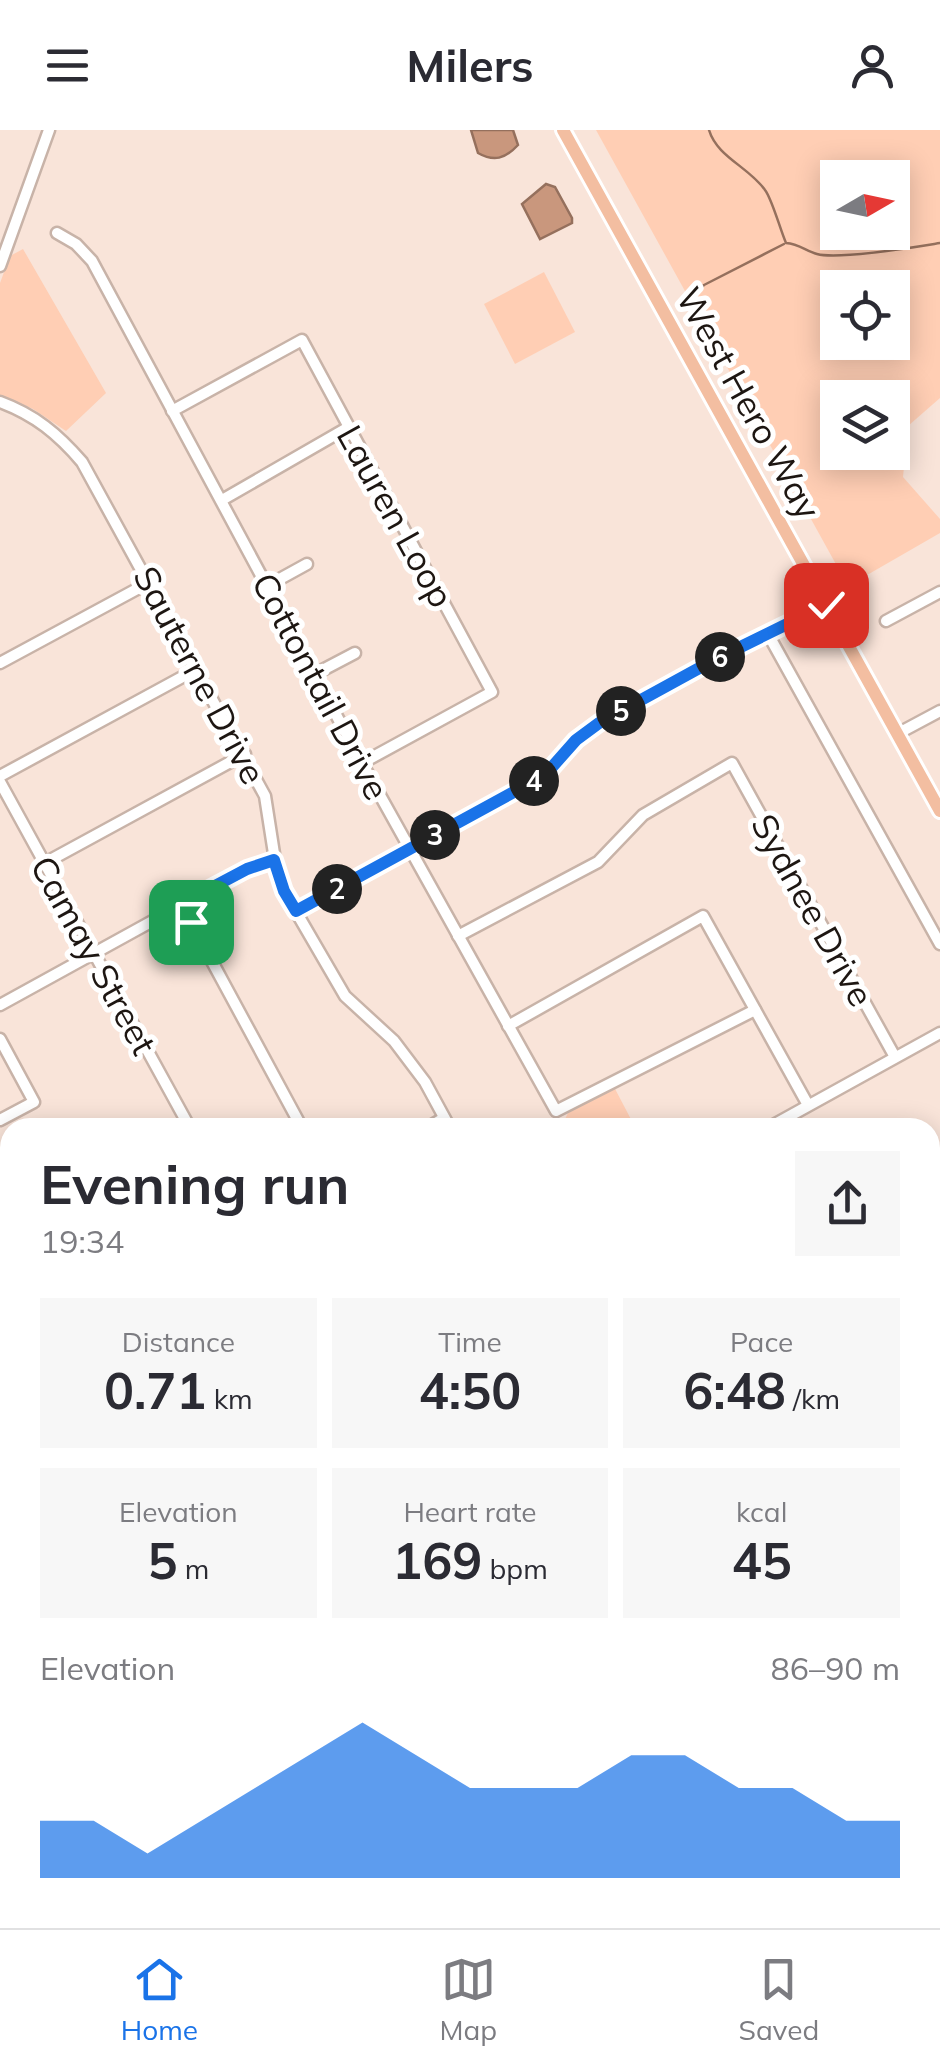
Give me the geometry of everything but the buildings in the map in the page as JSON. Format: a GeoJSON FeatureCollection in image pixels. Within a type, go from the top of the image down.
{"type":"FeatureCollection","features":[{"type":"Feature","properties":{"kind":"main road","name":"West Hero Way"},"geometry":{"type":"LineString","coordinates":[[562,130],[940,811]]}},
{"type":"Feature","properties":{"kind":"street"},"geometry":{"type":"LineString","coordinates":[[0,266],[49,130]]}},
{"type":"Feature","properties":{"kind":"street","name":"Cottontail Drive"},"geometry":{"type":"LineString","coordinates":[[57,233],[76,244],[92,261],[362,763],[556,1110],[755,1010]]}},
{"type":"Feature","properties":{"kind":"street","name":"Lauren Loop"},"geometry":{"type":"LineString","coordinates":[[172,411],[302,340],[492,692],[362,763]]}},
{"type":"Feature","properties":{"kind":"street","name":"Sauterne Drive"},"geometry":{"type":"LineString","coordinates":[[0,402],[26,412],[48,427],[82,462],[245,754],[264,796],[274,860],[284,891],[344,996],[394,1040],[425,1082],[444,1118]]}},
{"type":"Feature","properties":{"kind":"street"},"geometry":{"type":"LineString","coordinates":[[222,500],[348,428]]}},
{"type":"Feature","properties":{"kind":"street"},"geometry":{"type":"LineString","coordinates":[[267,586],[306,564]]}},
{"type":"Feature","properties":{"kind":"street"},"geometry":{"type":"LineString","coordinates":[[0,663],[150,582]]}},
{"type":"Feature","properties":{"kind":"street"},"geometry":{"type":"LineString","coordinates":[[886,621],[940,592]]}},
{"type":"Feature","properties":{"kind":"street"},"geometry":{"type":"LineString","coordinates":[[296,911],[545,775],[576,740],[599,723],[826,605]]}},
{"type":"Feature","properties":{"kind":"street"},"geometry":{"type":"LineString","coordinates":[[768,634],[940,944]]}},
{"type":"Feature","properties":{"kind":"street"},"geometry":{"type":"LineString","coordinates":[[315,674],[354,653]]}},
{"type":"Feature","properties":{"kind":"street"},"geometry":{"type":"LineString","coordinates":[[0,779],[198,669]]}},
{"type":"Feature","properties":{"kind":"street"},"geometry":{"type":"LineString","coordinates":[[897,734],[940,711]]}},
{"type":"Feature","properties":{"kind":"street"},"geometry":{"type":"LineString","coordinates":[[43,864],[245,754]]}},
{"type":"Feature","properties":{"kind":"street","name":"Sydnee Drive"},"geometry":{"type":"LineString","coordinates":[[458,936],[598,862],[643,816],[732,763],[895,1057]]}},
{"type":"Feature","properties":{"kind":"street","name":"Camay Street"},"geometry":{"type":"LineString","coordinates":[[0,779],[184,1118]]}},
{"type":"Feature","properties":{"kind":"street"},"geometry":{"type":"LineString","coordinates":[[0,1005],[247,869],[274,860]]}},
{"type":"Feature","properties":{"kind":"street"},"geometry":{"type":"LineString","coordinates":[[181,904],[297,1118]]}},
{"type":"Feature","properties":{"kind":"street"},"geometry":{"type":"LineString","coordinates":[[508,1026],[703,916],[808,1105]]}},
{"type":"Feature","properties":{"kind":"street"},"geometry":{"type":"LineString","coordinates":[[785,1118],[940,1033]]}},
{"type":"Feature","properties":{"kind":"street"},"geometry":{"type":"LineString","coordinates":[[0,1039],[34,1102],[4,1118]]}},
{"type":"Feature","properties":{"kind":"street"},"geometry":{"type":"LineString","coordinates":[[0,1359],[0,1379]]}},
{"type":"Feature","properties":{"kind":"shaded area"},"geometry":{"type":"Polygon","coordinates":[[[471,130],[513,130],[518,145],[499,158],[489,158],[478,153],[471,130]]]}},
{"type":"Feature","properties":{"kind":"shaded area"},"geometry":{"type":"Polygon","coordinates":[[[596,130],[940,130],[940,398],[910,424],[910,380],[820,380],[820,470],[904,470],[903,477],[940,519],[940,533],[848,586],[596,130]]]}},
{"type":"Feature","properties":{"kind":"shaded area"},"geometry":{"type":"Polygon","coordinates":[[[546,184],[555,187],[572,223],[540,239],[522,204],[546,184]]]}},
{"type":"Feature","properties":{"kind":"shaded area"},"geometry":{"type":"Polygon","coordinates":[[[23,249],[106,393],[66,431],[33,409],[0,395],[0,283],[10,256],[23,249]]]}},
{"type":"Feature","properties":{"kind":"shaded area"},"geometry":{"type":"Polygon","coordinates":[[[544,272],[575,332],[515,364],[484,304],[544,272]]]}},
{"type":"Feature","properties":{"kind":"shaded area"},"geometry":{"type":"Polygon","coordinates":[[[613,1085],[630,1118],[566,1118],[570,1109],[613,1085]]]}},
{"type":"Feature","properties":{"kind":"waterway"},"geometry":{"type":"LineString","coordinates":[[709,130],[719,148],[765,190],[786,243],[828,255],[940,243]]}},
{"type":"Feature","properties":{"kind":"waterway"},"geometry":{"type":"LineString","coordinates":[[687,301],[704,285],[784,244]]}},
{"type":"Feature","properties":{"kind":"route"},"geometry":{"type":"LineString","coordinates":[[191,922],[181,904],[247,869],[274,860],[284,891],[296,911],[545,775],[576,740],[599,723],[826,605]]}}]}
